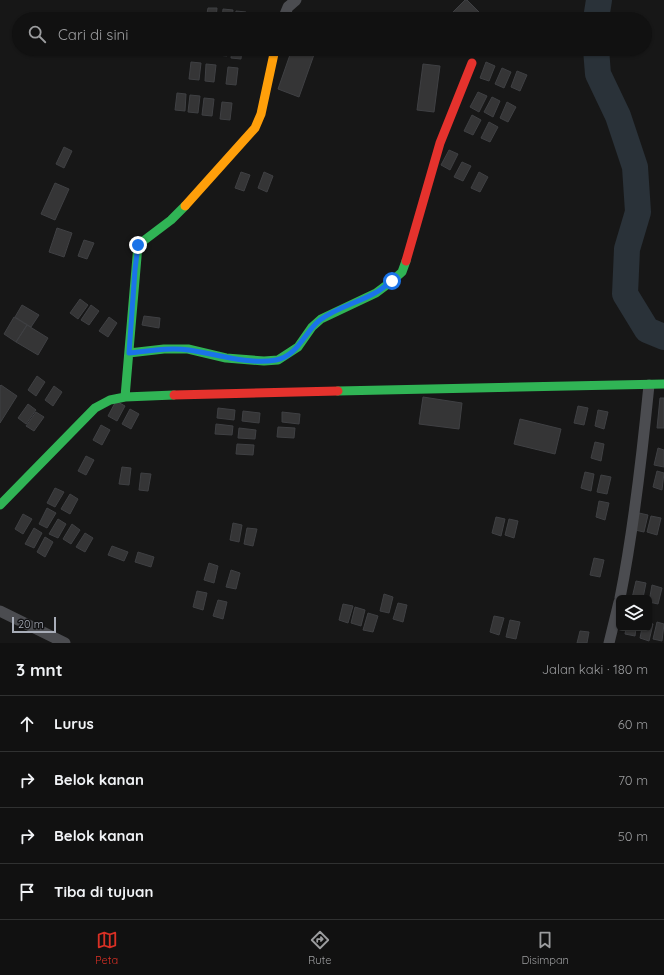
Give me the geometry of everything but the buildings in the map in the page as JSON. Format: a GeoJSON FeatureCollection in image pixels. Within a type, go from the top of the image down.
{"type":"FeatureCollection","features":[{"type":"Feature","properties":{"kind":"street"},"geometry":{"type":"LineString","coordinates":[[286,12],[296,0]]}},
{"type":"Feature","properties":{"kind":"street"},"geometry":{"type":"LineString","coordinates":[[125,397],[135,270],[140,243],[171,220],[255,128],[261,114],[273,56]]}},
{"type":"Feature","properties":{"kind":"street"},"geometry":{"type":"LineString","coordinates":[[129,353],[164,349],[188,349],[226,358],[264,361],[278,360],[298,347],[312,327],[321,319],[376,293],[392,281],[402,272],[405,265],[440,143],[472,63]]}},
{"type":"Feature","properties":{"kind":"street"},"geometry":{"type":"LineString","coordinates":[[0,505],[95,408],[110,400],[125,397],[664,384]]}},
{"type":"Feature","properties":{"kind":"street"},"geometry":{"type":"LineString","coordinates":[[621,595],[628,559],[650,385]]}},
{"type":"Feature","properties":{"kind":"street"},"geometry":{"type":"LineString","coordinates":[[0,611],[65,643]]}},
{"type":"Feature","properties":{"kind":"street"},"geometry":{"type":"LineString","coordinates":[[610,643],[616,616]]}},
{"type":"Feature","properties":{"kind":"waterway"},"geometry":{"type":"LineString","coordinates":[[597,12],[599,0]]}},
{"type":"Feature","properties":{"kind":"waterway"},"geometry":{"type":"LineString","coordinates":[[597,56],[598,74],[618,116],[635,167],[638,212],[627,249],[625,294],[647,330],[664,337]]}},
{"type":"Feature","properties":{"kind":"traffic: fast"},"geometry":{"type":"LineString","coordinates":[[125,397],[138,245],[171,220],[185,206]]}},
{"type":"Feature","properties":{"kind":"traffic: fast"},"geometry":{"type":"LineString","coordinates":[[129,353],[164,349],[188,349],[226,358],[264,361],[278,360],[298,347],[312,327],[321,319],[376,293],[392,281],[402,272],[406,261]]}},
{"type":"Feature","properties":{"kind":"traffic: fast"},"geometry":{"type":"LineString","coordinates":[[338,391],[664,384]]}},
{"type":"Feature","properties":{"kind":"traffic: fast"},"geometry":{"type":"LineString","coordinates":[[0,505],[95,408],[110,400],[125,397],[174,395]]}},
{"type":"Feature","properties":{"kind":"traffic: slow"},"geometry":{"type":"LineString","coordinates":[[185,206],[255,128],[261,114],[273,56]]}},
{"type":"Feature","properties":{"kind":"traffic: jam"},"geometry":{"type":"LineString","coordinates":[[406,261],[440,143],[472,63]]}},
{"type":"Feature","properties":{"kind":"traffic: jam"},"geometry":{"type":"LineString","coordinates":[[174,395],[338,391]]}},
{"type":"Feature","properties":{"kind":"route"},"geometry":{"type":"LineString","coordinates":[[138,245],[129,353],[164,349],[188,349],[226,358],[264,361],[278,360],[298,347],[312,327],[321,319],[376,293],[392,281]]}}]}
